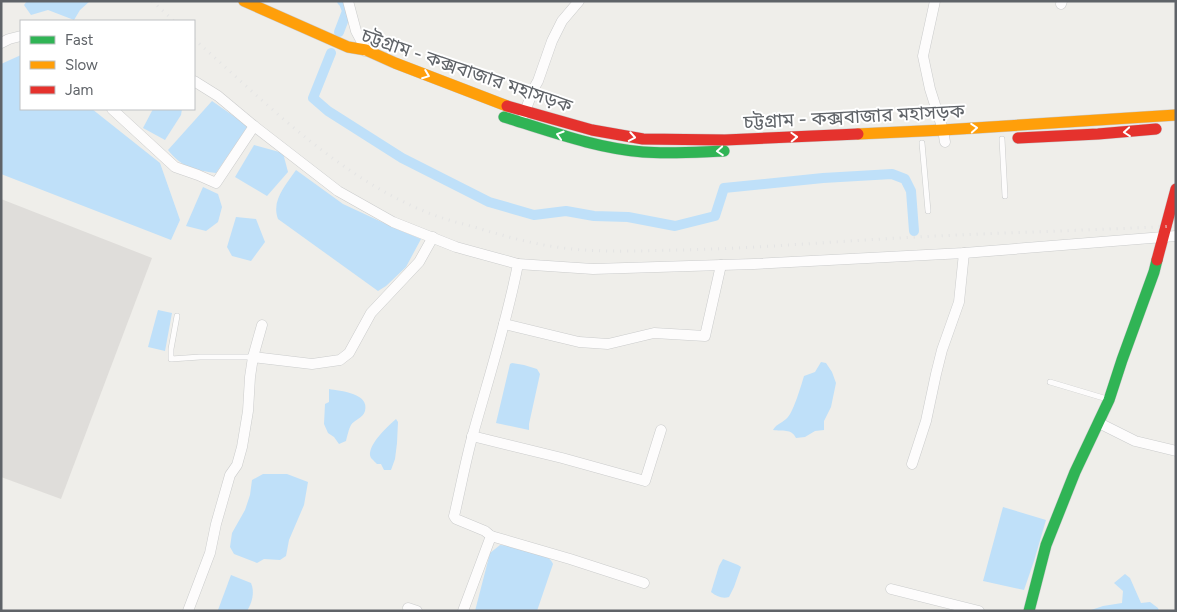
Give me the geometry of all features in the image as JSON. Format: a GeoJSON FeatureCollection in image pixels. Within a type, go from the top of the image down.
{"type":"FeatureCollection","features":[{"type":"Feature","properties":{"kind":"main road","name":"চট্টগ্রাম - কক্সবাজার মহাসড়ক"},"geometry":{"type":"LineString","coordinates":[[244,1],[364,54],[444,94]]}},
{"type":"Feature","properties":{"kind":"main road","name":"চট্টগ্রাম - কক্সবাজার মহাসড়ক"},"geometry":{"type":"LineString","coordinates":[[364,54],[504,105],[592,130],[643,139],[935,141],[1176,116]]}},
{"type":"Feature","properties":{"kind":"main road","name":"চট্টগ্রাম - কক্সবাজার মহাসড়ক"},"geometry":{"type":"LineString","coordinates":[[496,114],[592,144],[642,152],[691,153],[866,145]]}},
{"type":"Feature","properties":{"kind":"main road"},"geometry":{"type":"LineString","coordinates":[[997,139],[1098,134],[1166,128]]}},
{"type":"Feature","properties":{"kind":"main road"},"geometry":{"type":"LineString","coordinates":[[1029,611],[1046,545],[1075,472],[1109,400],[1154,272],[1176,189]]}},
{"type":"Feature","properties":{"kind":"street"},"geometry":{"type":"LineString","coordinates":[[348,1],[364,54]]}},
{"type":"Feature","properties":{"kind":"street"},"geometry":{"type":"LineString","coordinates":[[521,123],[555,34],[562,21],[579,1]]}},
{"type":"Feature","properties":{"kind":"street"},"geometry":{"type":"LineString","coordinates":[[935,1],[923,56],[930,89],[935,141]]}},
{"type":"Feature","properties":{"kind":"street"},"geometry":{"type":"LineString","coordinates":[[1,43],[20,36]]}},
{"type":"Feature","properties":{"kind":"street"},"geometry":{"type":"LineString","coordinates":[[195,82],[218,96],[338,191],[393,222],[456,247],[518,264],[593,269],[721,265],[964,253],[1176,236]]}},
{"type":"Feature","properties":{"kind":"street"},"geometry":{"type":"LineString","coordinates":[[113,110],[174,167],[216,183],[254,126]]}},
{"type":"Feature","properties":{"kind":"street"},"geometry":{"type":"LineString","coordinates":[[253,357],[312,364],[340,360],[349,354],[371,313],[419,262],[433,237]]}},
{"type":"Feature","properties":{"kind":"street"},"geometry":{"type":"LineString","coordinates":[[912,464],[926,421],[942,350],[959,302],[964,253]]}},
{"type":"Feature","properties":{"kind":"street"},"geometry":{"type":"LineString","coordinates":[[518,264],[514,288],[472,436],[454,516],[456,519],[485,531],[491,536],[644,583]]}},
{"type":"Feature","properties":{"kind":"street"},"geometry":{"type":"LineString","coordinates":[[504,324],[579,342],[608,344],[654,333],[705,336],[721,265]]}},
{"type":"Feature","properties":{"kind":"street"},"geometry":{"type":"LineString","coordinates":[[188,611],[210,553],[230,475],[237,465],[242,447],[248,411],[253,357],[262,325]]}},
{"type":"Feature","properties":{"kind":"street"},"geometry":{"type":"LineString","coordinates":[[1099,423],[1135,441],[1176,451]]}},
{"type":"Feature","properties":{"kind":"street"},"geometry":{"type":"LineString","coordinates":[[472,436],[645,481],[661,430]]}},
{"type":"Feature","properties":{"kind":"street"},"geometry":{"type":"LineString","coordinates":[[463,611],[491,536]]}},
{"type":"Feature","properties":{"kind":"street"},"geometry":{"type":"LineString","coordinates":[[891,589],[979,611]]}},
{"type":"Feature","properties":{"kind":"lane"},"geometry":{"type":"LineString","coordinates":[[997,139],[1005,196]]}},
{"type":"Feature","properties":{"kind":"lane"},"geometry":{"type":"LineString","coordinates":[[928,211],[935,141]]}},
{"type":"Feature","properties":{"kind":"lane"},"geometry":{"type":"LineString","coordinates":[[177,316],[171,360],[200,357],[253,357]]}},
{"type":"Feature","properties":{"kind":"lane"},"geometry":{"type":"LineString","coordinates":[[1050,382],[1109,400]]}},
{"type":"Feature","properties":{"kind":"shaded area"},"geometry":{"type":"Polygon","coordinates":[[[1,199],[152,258],[61,499],[1,477],[1,199]]]}},
{"type":"Feature","properties":{"kind":"water"},"geometry":{"type":"Polygon","coordinates":[[[27,1],[90,1],[80,10],[74,20],[48,10],[31,15],[24,5],[27,1]]]}},
{"type":"Feature","properties":{"kind":"water"},"geometry":{"type":"Polygon","coordinates":[[[20,55],[20,110],[93,110],[160,163],[180,220],[171,240],[1,174],[1,64],[20,55]]]}},
{"type":"Feature","properties":{"kind":"water"},"geometry":{"type":"Polygon","coordinates":[[[212,101],[248,126],[216,173],[189,167],[178,161],[168,150],[212,101]]]}},
{"type":"Feature","properties":{"kind":"water"},"geometry":{"type":"Polygon","coordinates":[[[152,110],[182,110],[181,115],[165,140],[143,128],[152,110]]]}},
{"type":"Feature","properties":{"kind":"water"},"geometry":{"type":"Polygon","coordinates":[[[254,145],[283,153],[288,172],[267,196],[235,177],[254,145]]]}},
{"type":"Feature","properties":{"kind":"water"},"geometry":{"type":"Polygon","coordinates":[[[296,170],[343,204],[421,239],[406,267],[386,286],[378,291],[278,219],[276,205],[278,199],[296,170]]]}},
{"type":"Feature","properties":{"kind":"water"},"geometry":{"type":"Polygon","coordinates":[[[203,187],[218,194],[222,207],[218,222],[206,231],[186,226],[203,187]]]}},
{"type":"Feature","properties":{"kind":"water"},"geometry":{"type":"Polygon","coordinates":[[[236,217],[256,219],[265,242],[251,261],[232,256],[227,247],[236,217]]]}},
{"type":"Feature","properties":{"kind":"water"},"geometry":{"type":"Polygon","coordinates":[[[158,310],[172,313],[165,351],[148,347],[158,310]]]}},
{"type":"Feature","properties":{"kind":"water"},"geometry":{"type":"Polygon","coordinates":[[[821,362],[826,363],[836,383],[831,407],[824,421],[824,430],[815,431],[805,437],[796,438],[792,433],[773,430],[790,414],[804,376],[815,372],[821,362]]]}},
{"type":"Feature","properties":{"kind":"water"},"geometry":{"type":"Polygon","coordinates":[[[510,364],[537,369],[540,374],[529,430],[496,423],[510,364]]]}},
{"type":"Feature","properties":{"kind":"water"},"geometry":{"type":"Polygon","coordinates":[[[329,389],[353,394],[363,400],[365,405],[364,413],[350,426],[346,441],[339,444],[328,433],[324,424],[325,404],[329,402],[329,389]]]}},
{"type":"Feature","properties":{"kind":"water"},"geometry":{"type":"Polygon","coordinates":[[[396,419],[398,422],[395,459],[391,470],[384,470],[381,464],[377,464],[371,458],[371,448],[378,437],[396,419]]]}},
{"type":"Feature","properties":{"kind":"water"},"geometry":{"type":"Polygon","coordinates":[[[263,474],[287,474],[308,482],[304,505],[289,540],[286,556],[280,560],[264,559],[257,563],[234,554],[230,547],[232,533],[245,510],[250,495],[252,480],[263,474]]]}},
{"type":"Feature","properties":{"kind":"water"},"geometry":{"type":"Polygon","coordinates":[[[1003,507],[1046,520],[1024,590],[983,581],[1003,507]]]}},
{"type":"Feature","properties":{"kind":"water"},"geometry":{"type":"Polygon","coordinates":[[[500,545],[521,547],[537,552],[550,559],[553,564],[537,611],[475,611],[490,553],[500,545]]]}},
{"type":"Feature","properties":{"kind":"water"},"geometry":{"type":"Polygon","coordinates":[[[723,559],[741,567],[734,587],[729,597],[726,598],[719,597],[711,592],[723,559]]]}},
{"type":"Feature","properties":{"kind":"water"},"geometry":{"type":"Polygon","coordinates":[[[1125,574],[1130,578],[1141,603],[1150,602],[1159,611],[1088,611],[1122,603],[1123,591],[1114,583],[1125,574]]]}},
{"type":"Feature","properties":{"kind":"water"},"geometry":{"type":"Polygon","coordinates":[[[231,575],[251,583],[252,597],[247,611],[218,610],[231,575]]]}},
{"type":"Feature","properties":{"kind":"waterway"},"geometry":{"type":"LineString","coordinates":[[339,32],[347,11],[342,1]]}},
{"type":"Feature","properties":{"kind":"waterway"},"geometry":{"type":"LineString","coordinates":[[331,53],[313,98],[328,111],[402,158],[489,202],[534,215],[566,211],[594,216],[628,217],[675,226],[715,216],[724,188],[823,178],[892,174],[905,179],[911,191],[914,231]]}},
{"type":"Feature","properties":{"kind":"railway"},"geometry":{"type":"LineString","coordinates":[[152,1],[173,20]]}},
{"type":"Feature","properties":{"kind":"railway"},"geometry":{"type":"LineString","coordinates":[[195,40],[300,133],[328,155],[387,193],[439,217],[504,236],[546,245],[601,251],[703,249],[918,237],[1176,226]]}},
{"type":"Feature","properties":{"kind":"traffic: fast"},"geometry":{"type":"LineString","coordinates":[[504,117],[573,138],[625,150],[663,153],[724,151]]}},
{"type":"Feature","properties":{"kind":"traffic: fast"},"geometry":{"type":"LineString","coordinates":[[1029,611],[1046,545],[1075,472],[1109,400],[1157,260]]}},
{"type":"Feature","properties":{"kind":"traffic: slow"},"geometry":{"type":"LineString","coordinates":[[244,1],[348,47],[366,50],[507,106]]}},
{"type":"Feature","properties":{"kind":"traffic: slow"},"geometry":{"type":"LineString","coordinates":[[858,134],[1176,115]]}},
{"type":"Feature","properties":{"kind":"traffic: jam"},"geometry":{"type":"LineString","coordinates":[[507,106],[592,130],[643,139],[725,140],[858,134]]}},
{"type":"Feature","properties":{"kind":"traffic: jam"},"geometry":{"type":"LineString","coordinates":[[1018,138],[1156,129]]}},
{"type":"Feature","properties":{"kind":"traffic: jam"},"geometry":{"type":"LineString","coordinates":[[1157,260],[1176,189]]}}]}
